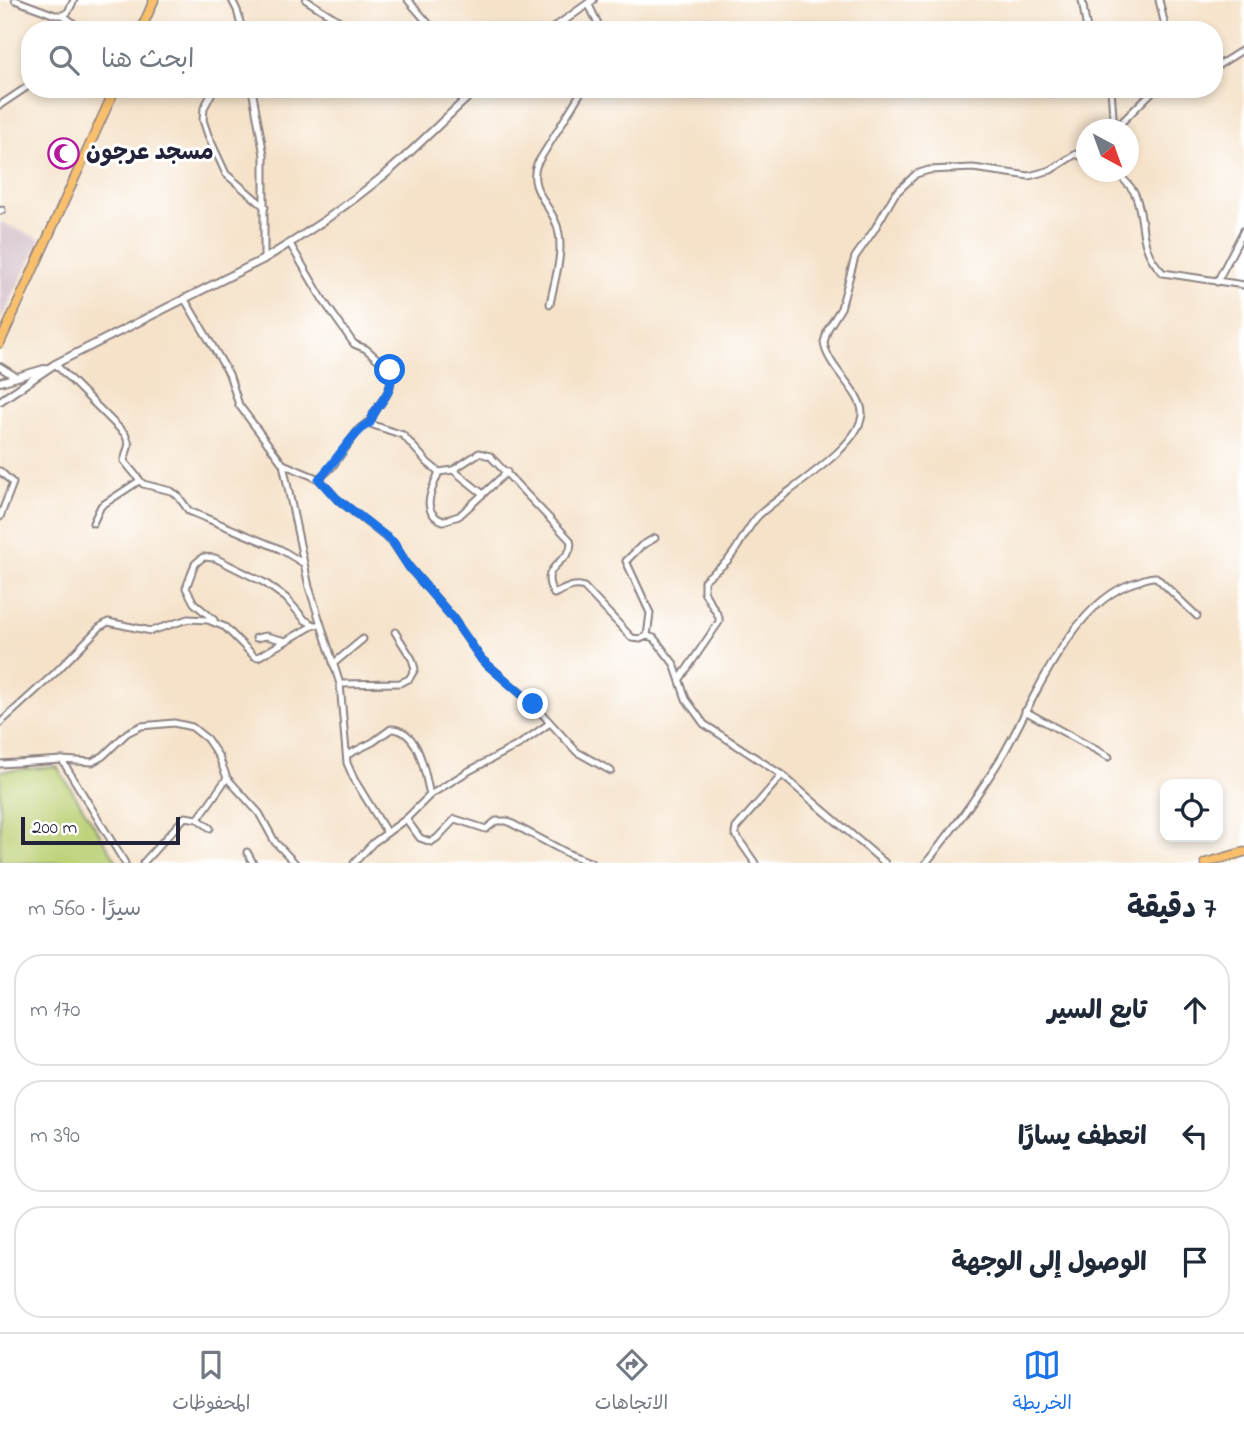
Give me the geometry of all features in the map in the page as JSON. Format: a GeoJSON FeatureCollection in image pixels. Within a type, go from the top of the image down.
{"type":"FeatureCollection","features":[{"type":"Feature","properties":{"kind":"main road"},"geometry":{"type":"LineString","coordinates":[[145,21],[154,0]]}},
{"type":"Feature","properties":{"kind":"main road"},"geometry":{"type":"LineString","coordinates":[[0,343],[111,98]]}},
{"type":"Feature","properties":{"kind":"main road"},"geometry":{"type":"LineString","coordinates":[[1205,863],[1244,852]]}},
{"type":"Feature","properties":{"kind":"street"},"geometry":{"type":"LineString","coordinates":[[15,0],[55,15],[68,12],[74,0]]}},
{"type":"Feature","properties":{"kind":"street"},"geometry":{"type":"LineString","coordinates":[[232,0],[240,21]]}},
{"type":"Feature","properties":{"kind":"street"},"geometry":{"type":"LineString","coordinates":[[306,0],[340,21]]}},
{"type":"Feature","properties":{"kind":"street"},"geometry":{"type":"LineString","coordinates":[[408,0],[427,21]]}},
{"type":"Feature","properties":{"kind":"street"},"geometry":{"type":"LineString","coordinates":[[1082,0],[1086,21]]}},
{"type":"Feature","properties":{"kind":"street"},"geometry":{"type":"LineString","coordinates":[[1159,0],[1164,21]]}},
{"type":"Feature","properties":{"kind":"street"},"geometry":{"type":"LineString","coordinates":[[564,21],[590,2],[597,21]]}},
{"type":"Feature","properties":{"kind":"street"},"geometry":{"type":"LineString","coordinates":[[63,15],[70,21]]}},
{"type":"Feature","properties":{"kind":"street"},"geometry":{"type":"LineString","coordinates":[[1223,62],[1244,49]]}},
{"type":"Feature","properties":{"kind":"street"},"geometry":{"type":"LineString","coordinates":[[0,105],[21,91]]}},
{"type":"Feature","properties":{"kind":"street"},"geometry":{"type":"LineString","coordinates":[[209,98],[204,108],[203,120],[226,174],[265,207]]}},
{"type":"Feature","properties":{"kind":"street"},"geometry":{"type":"LineString","coordinates":[[254,98],[264,155],[264,259]]}},
{"type":"Feature","properties":{"kind":"street"},"geometry":{"type":"LineString","coordinates":[[0,401],[55,365],[290,244],[334,214],[388,171],[465,100],[462,98]]}},
{"type":"Feature","properties":{"kind":"street"},"geometry":{"type":"LineString","coordinates":[[550,304],[560,251],[559,230],[535,186],[534,174],[537,164],[577,98]]}},
{"type":"Feature","properties":{"kind":"street"},"geometry":{"type":"LineString","coordinates":[[1112,98],[1113,119]]}},
{"type":"Feature","properties":{"kind":"street"},"geometry":{"type":"LineString","coordinates":[[1125,119],[1146,98]]}},
{"type":"Feature","properties":{"kind":"street"},"geometry":{"type":"LineString","coordinates":[[680,678],[719,619],[704,592],[704,581],[729,558],[760,515],[805,481],[836,453],[860,421],[860,404],[832,363],[824,342],[828,329],[841,308],[852,263],[895,194],[916,174],[929,170],[973,168],[1029,176],[1051,170],[1076,154]]}},
{"type":"Feature","properties":{"kind":"street"},"geometry":{"type":"LineString","coordinates":[[1125,182],[1134,193],[1144,242],[1158,269],[1167,275],[1244,285]]}},
{"type":"Feature","properties":{"kind":"street"},"geometry":{"type":"LineString","coordinates":[[1217,282],[1244,230]]}},
{"type":"Feature","properties":{"kind":"street"},"geometry":{"type":"LineString","coordinates":[[290,244],[329,310],[354,344],[390,370],[391,384],[388,392],[372,415],[370,423],[359,429],[332,467],[319,479]]}},
{"type":"Feature","properties":{"kind":"street"},"geometry":{"type":"LineString","coordinates":[[184,298],[229,374],[239,405],[283,464],[317,625],[340,684],[347,763],[387,833]]}},
{"type":"Feature","properties":{"kind":"street"},"geometry":{"type":"LineString","coordinates":[[0,382],[55,365]]}},
{"type":"Feature","properties":{"kind":"street"},"geometry":{"type":"LineString","coordinates":[[55,365],[125,435],[129,444],[124,461],[139,481],[149,488],[171,491],[189,511],[271,545],[303,563]]}},
{"type":"Feature","properties":{"kind":"street"},"geometry":{"type":"LineString","coordinates":[[0,367],[18,377]]}},
{"type":"Feature","properties":{"kind":"street"},"geometry":{"type":"LineString","coordinates":[[370,423],[408,439],[420,455],[439,472],[453,470],[473,456],[485,453],[507,472],[566,535],[572,545],[567,555],[551,570],[548,581],[554,594],[576,585],[584,587],[632,638],[654,638],[671,659],[686,699],[704,724],[782,775],[885,863]]}},
{"type":"Feature","properties":{"kind":"street"},"geometry":{"type":"LineString","coordinates":[[283,464],[319,479],[336,498],[393,542],[409,567],[452,617],[482,660],[533,704],[577,751],[611,771]]}},
{"type":"Feature","properties":{"kind":"street"},"geometry":{"type":"LineString","coordinates":[[453,470],[483,494]]}},
{"type":"Feature","properties":{"kind":"street"},"geometry":{"type":"LineString","coordinates":[[0,471],[9,478],[13,488],[0,517]]}},
{"type":"Feature","properties":{"kind":"street"},"geometry":{"type":"LineString","coordinates":[[439,472],[428,500],[430,511],[443,521],[454,518],[507,472]]}},
{"type":"Feature","properties":{"kind":"street"},"geometry":{"type":"LineString","coordinates":[[93,523],[101,506],[139,481]]}},
{"type":"Feature","properties":{"kind":"street"},"geometry":{"type":"LineString","coordinates":[[648,636],[650,613],[626,561],[640,546],[654,538]]}},
{"type":"Feature","properties":{"kind":"street"},"geometry":{"type":"LineString","coordinates":[[203,556],[215,558],[265,583],[286,598],[305,620],[317,625],[264,655],[254,656],[236,636],[194,603],[186,588],[195,564],[203,556]]}},
{"type":"Feature","properties":{"kind":"street"},"geometry":{"type":"LineString","coordinates":[[926,863],[975,798],[1004,752],[1046,674],[1080,623],[1122,586],[1150,576],[1156,577],[1197,616]]}},
{"type":"Feature","properties":{"kind":"street"},"geometry":{"type":"LineString","coordinates":[[0,723],[55,673],[100,626],[108,622],[146,631],[188,619],[216,622]]}},
{"type":"Feature","properties":{"kind":"street"},"geometry":{"type":"LineString","coordinates":[[340,684],[400,682],[409,679],[415,668],[395,632]]}},
{"type":"Feature","properties":{"kind":"street"},"geometry":{"type":"LineString","coordinates":[[256,638],[265,636],[286,641]]}},
{"type":"Feature","properties":{"kind":"street"},"geometry":{"type":"LineString","coordinates":[[333,664],[363,639]]}},
{"type":"Feature","properties":{"kind":"street"},"geometry":{"type":"LineString","coordinates":[[1025,711],[1110,757]]}},
{"type":"Feature","properties":{"kind":"street"},"geometry":{"type":"LineString","coordinates":[[354,863],[373,843],[406,819],[430,795],[520,744],[550,723]]}},
{"type":"Feature","properties":{"kind":"street"},"geometry":{"type":"LineString","coordinates":[[0,764],[62,760],[86,763],[98,760],[127,733],[141,726],[184,724],[198,729],[208,738],[227,778],[259,813],[275,842],[295,863]]}},
{"type":"Feature","properties":{"kind":"street"},"geometry":{"type":"LineString","coordinates":[[347,755],[391,729],[402,731],[417,750],[430,795]]}},
{"type":"Feature","properties":{"kind":"street"},"geometry":{"type":"LineString","coordinates":[[62,760],[125,863]]}},
{"type":"Feature","properties":{"kind":"street"},"geometry":{"type":"LineString","coordinates":[[755,863],[735,834],[736,828],[782,775]]}},
{"type":"Feature","properties":{"kind":"street"},"geometry":{"type":"LineString","coordinates":[[198,819],[227,778]]}},
{"type":"Feature","properties":{"kind":"street"},"geometry":{"type":"LineString","coordinates":[[143,863],[182,820],[189,817],[198,819],[210,828]]}},
{"type":"Feature","properties":{"kind":"street"},"geometry":{"type":"LineString","coordinates":[[406,819],[420,838],[431,842],[455,819],[486,829],[496,821],[507,821],[569,854],[592,863]]}},
{"type":"Feature","properties":{"kind":"street"},"geometry":{"type":"LineString","coordinates":[[247,852],[253,863]]}},
{"type":"Feature","properties":{"kind":"street"},"geometry":{"type":"LineString","coordinates":[[567,863],[569,854]]}},
{"type":"Feature","properties":{"kind":"shaded area"},"geometry":{"type":"Polygon","coordinates":[[[0,222],[40,239],[0,322],[0,222]]]}},
{"type":"Feature","properties":{"kind":"green space"},"geometry":{"type":"Polygon","coordinates":[[[57,767],[118,863],[0,863],[0,771],[57,767]]]}},
{"type":"Feature","properties":{"kind":"place","name":"مسجد عرجون"},"geometry":{"type":"Point","coordinates":[63,153]}},
{"type":"Feature","properties":{"kind":"route"},"geometry":{"type":"LineString","coordinates":[[390,370],[391,384],[388,392],[372,415],[370,423],[359,429],[332,467],[319,479],[336,498],[393,542],[402,558],[452,617],[482,660],[533,704]]}}]}
